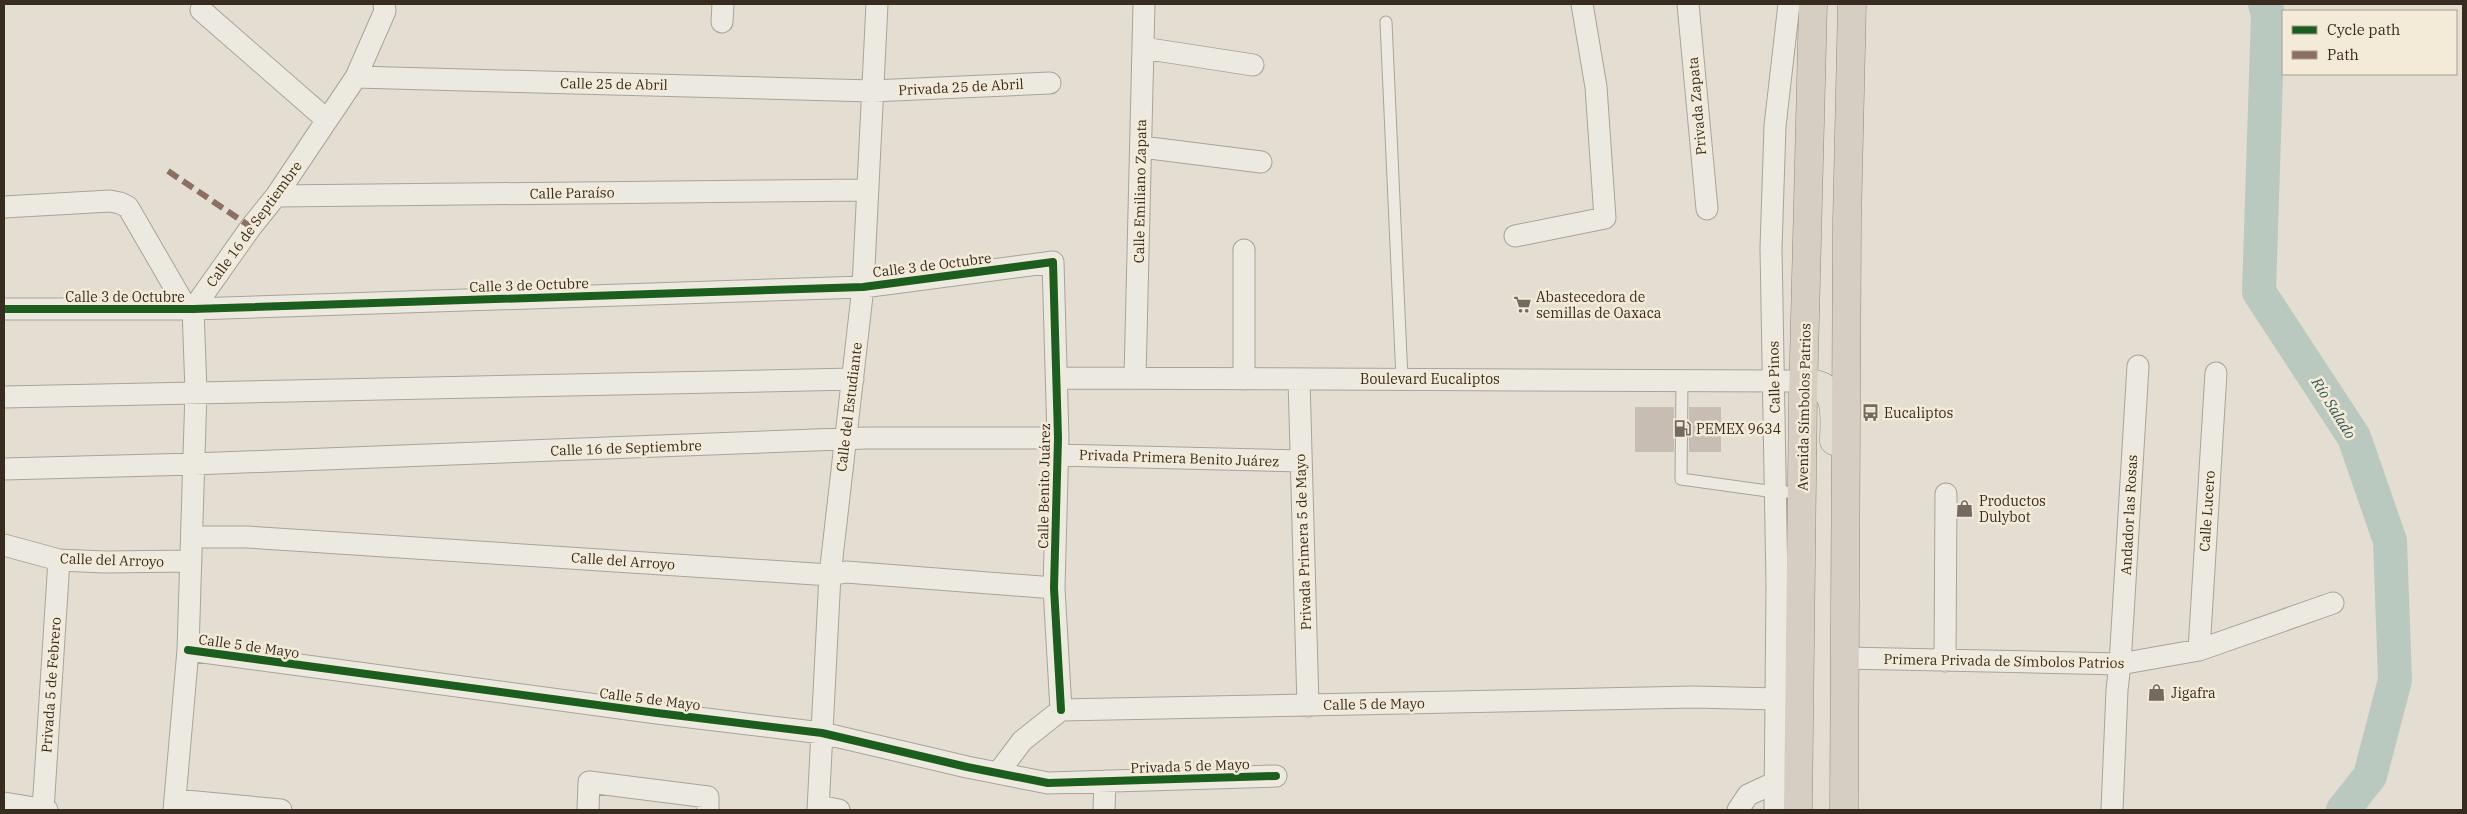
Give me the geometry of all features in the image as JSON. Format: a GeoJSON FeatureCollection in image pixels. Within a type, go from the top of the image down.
{"type":"FeatureCollection","features":[{"type":"Feature","properties":{"kind":"highway","name":"Avenida Símbolos Patrios"},"geometry":{"type":"LineString","coordinates":[[1798,810],[1804,381],[1813,4]]}},
{"type":"Feature","properties":{"kind":"highway"},"geometry":{"type":"LineString","coordinates":[[1844,810],[1847,231],[1852,4]]}},
{"type":"Feature","properties":{"kind":"main road"},"geometry":{"type":"LineString","coordinates":[[1804,381],[1822,386],[1829,394],[1834,410],[1834,498],[1846,514]]}},
{"type":"Feature","properties":{"kind":"street","name":"Calle 16 de Septiembre"},"geometry":{"type":"LineString","coordinates":[[190,309],[276,196],[356,78],[384,11],[384,4]]}},
{"type":"Feature","properties":{"kind":"street","name":"Calle del Estudiante"},"geometry":{"type":"LineString","coordinates":[[818,808],[830,574],[863,287],[878,4]]}},
{"type":"Feature","properties":{"kind":"street","name":"Calle Emiliano Zapata"},"geometry":{"type":"LineString","coordinates":[[1135,378],[1144,4]]}},
{"type":"Feature","properties":{"kind":"street"},"geometry":{"type":"LineString","coordinates":[[1515,236],[1605,218],[1596,87],[1582,4]]}},
{"type":"Feature","properties":{"kind":"street","name":"Privada Zapata"},"geometry":{"type":"LineString","coordinates":[[1688,4],[1707,209]]}},
{"type":"Feature","properties":{"kind":"street","name":"Calle Pinos"},"geometry":{"type":"LineString","coordinates":[[1775,810],[1777,700],[1771,248],[1774,126],[1789,4]]}},
{"type":"Feature","properties":{"kind":"street"},"geometry":{"type":"LineString","coordinates":[[201,10],[327,120]]}},
{"type":"Feature","properties":{"kind":"street"},"geometry":{"type":"LineString","coordinates":[[1143,48],[1253,65]]}},
{"type":"Feature","properties":{"kind":"street","name":"Calle 25 de Abril"},"geometry":{"type":"LineString","coordinates":[[356,78],[872,91]]}},
{"type":"Feature","properties":{"kind":"street","name":"Privada 25 de Abril"},"geometry":{"type":"LineString","coordinates":[[872,91],[1050,83]]}},
{"type":"Feature","properties":{"kind":"street"},"geometry":{"type":"LineString","coordinates":[[1142,147],[1262,162]]}},
{"type":"Feature","properties":{"kind":"street","name":"Calle Paraíso"},"geometry":{"type":"LineString","coordinates":[[276,196],[867,190]]}},
{"type":"Feature","properties":{"kind":"street"},"geometry":{"type":"LineString","coordinates":[[4,206],[110,201],[120,203],[128,208],[190,309],[196,391],[192,537],[188,650],[175,805],[281,810]]}},
{"type":"Feature","properties":{"kind":"street"},"geometry":{"type":"LineString","coordinates":[[1244,250],[1244,379]]}},
{"type":"Feature","properties":{"kind":"street","name":"Calle 3 de Octubre"},"geometry":{"type":"LineString","coordinates":[[4,309],[190,309],[863,287],[1053,262]]}},
{"type":"Feature","properties":{"kind":"street","name":"Calle Benito Juárez"},"geometry":{"type":"LineString","coordinates":[[1053,262],[1058,446],[1054,588],[1061,710]]}},
{"type":"Feature","properties":{"kind":"street","name":"Andador las Rosas"},"geometry":{"type":"LineString","coordinates":[[2112,810],[2116,690],[2120,664],[2138,366]]}},
{"type":"Feature","properties":{"kind":"street","name":"Calle Lucero"},"geometry":{"type":"LineString","coordinates":[[2198,650],[2216,373]]}},
{"type":"Feature","properties":{"kind":"street","name":"Boulevard Eucaliptos"},"geometry":{"type":"LineString","coordinates":[[1057,378],[1804,381]]}},
{"type":"Feature","properties":{"kind":"street"},"geometry":{"type":"LineString","coordinates":[[4,397],[196,391],[853,379]]}},
{"type":"Feature","properties":{"kind":"street","name":"Privada Primera 5 de Mayo"},"geometry":{"type":"LineString","coordinates":[[1299,379],[1308,706]]}},
{"type":"Feature","properties":{"kind":"street","name":"Calle 16 de Septiembre"},"geometry":{"type":"LineString","coordinates":[[4,469],[194,464],[845,440],[1058,446]]}},
{"type":"Feature","properties":{"kind":"street","name":"Privada Primera Benito Juárez"},"geometry":{"type":"LineString","coordinates":[[1058,446],[1301,461]]}},
{"type":"Feature","properties":{"kind":"street"},"geometry":{"type":"LineString","coordinates":[[1945,661],[1946,494]]}},
{"type":"Feature","properties":{"kind":"street","name":"Calle del Arroyo"},"geometry":{"type":"LineString","coordinates":[[192,537],[247,537],[830,574],[846,572],[1054,588]]}},
{"type":"Feature","properties":{"kind":"street","name":"Calle del Arroyo"},"geometry":{"type":"LineString","coordinates":[[4,546],[59,560],[105,562],[191,561]]}},
{"type":"Feature","properties":{"kind":"street","name":"Privada 5 de Febrero"},"geometry":{"type":"LineString","coordinates":[[43,810],[59,560]]}},
{"type":"Feature","properties":{"kind":"street","name":"Primera Privada de Símbolos Patrios"},"geometry":{"type":"LineString","coordinates":[[1846,658],[2120,664],[2198,650],[2333,603]]}},
{"type":"Feature","properties":{"kind":"street","name":"Calle 5 de Mayo"},"geometry":{"type":"LineString","coordinates":[[188,650],[657,714],[822,733],[1048,783],[1105,781]]}},
{"type":"Feature","properties":{"kind":"street","name":"Calle 5 de Mayo"},"geometry":{"type":"LineString","coordinates":[[1061,710],[1694,697],[1777,700]]}},
{"type":"Feature","properties":{"kind":"street"},"geometry":{"type":"LineString","coordinates":[[998,773],[1022,741],[1061,710]]}},
{"type":"Feature","properties":{"kind":"street","name":"Privada 5 de Mayo"},"geometry":{"type":"LineString","coordinates":[[1105,781],[1276,776]]}},
{"type":"Feature","properties":{"kind":"street"},"geometry":{"type":"LineString","coordinates":[[1104,810],[1105,781]]}},
{"type":"Feature","properties":{"kind":"street"},"geometry":{"type":"LineString","coordinates":[[588,810],[589,782],[708,797],[708,810]]}},
{"type":"Feature","properties":{"kind":"street"},"geometry":{"type":"LineString","coordinates":[[1738,810],[1748,795],[1776,782]]}},
{"type":"Feature","properties":{"kind":"street"},"geometry":{"type":"LineString","coordinates":[[4,804],[47,810]]}},
{"type":"Feature","properties":{"kind":"street"},"geometry":{"type":"LineString","coordinates":[[818,808],[840,810]]}},
{"type":"Feature","properties":{"kind":"lane"},"geometry":{"type":"LineString","coordinates":[[1386,22],[1402,379]]}},
{"type":"Feature","properties":{"kind":"lane"},"geometry":{"type":"LineString","coordinates":[[1682,381],[1681,479],[1775,492],[1802,492]]}},
{"type":"Feature","properties":{"kind":"building"},"geometry":{"type":"Polygon","coordinates":[[[1635,407],[1674,407],[1674,452],[1635,452],[1635,407]]]}},
{"type":"Feature","properties":{"kind":"building"},"geometry":{"type":"Polygon","coordinates":[[[1689,407],[1721,407],[1721,452],[1689,452],[1689,407]]]}},
{"type":"Feature","properties":{"kind":"waterway","name":"Río Salado"},"geometry":{"type":"LineString","coordinates":[[2265,4],[2268,14],[2259,292],[2354,437],[2390,541],[2395,680],[2370,776],[2343,810]]}},
{"type":"Feature","properties":{"kind":"marked path"},"geometry":{"type":"LineString","coordinates":[[168,171],[251,227]]}},
{"type":"Feature","properties":{"kind":"cycle path"},"geometry":{"type":"LineString","coordinates":[[4,309],[193,309],[863,287],[1053,262],[1058,438],[1054,588],[1061,710]]}},
{"type":"Feature","properties":{"kind":"cycle path"},"geometry":{"type":"LineString","coordinates":[[188,650],[657,713],[822,733],[967,767],[1048,783],[1276,776]]}},
{"type":"Feature","properties":{"kind":"place","name":"Abastecedora de semillas de Oaxaca"},"geometry":{"type":"Point","coordinates":[1522,305]}},
{"type":"Feature","properties":{"kind":"place","name":"Eucaliptos"},"geometry":{"type":"Point","coordinates":[1870,413]}},
{"type":"Feature","properties":{"kind":"place","name":"PEMEX 9634"},"geometry":{"type":"Point","coordinates":[1682,429]}},
{"type":"Feature","properties":{"kind":"place","name":"Productos Dulybot"},"geometry":{"type":"Point","coordinates":[1965,509]}},
{"type":"Feature","properties":{"kind":"place","name":"Jigafra"},"geometry":{"type":"Point","coordinates":[2157,693]}}]}
